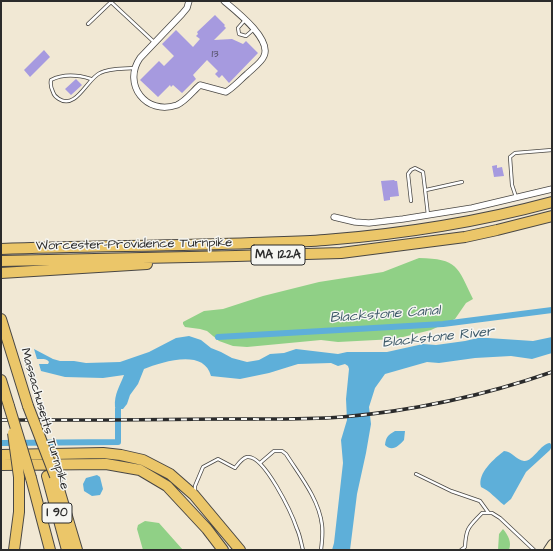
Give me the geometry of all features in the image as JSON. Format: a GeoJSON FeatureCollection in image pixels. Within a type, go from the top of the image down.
{"type":"FeatureCollection","features":[{"type":"Feature","properties":{"kind":"highway","name":"Worcester-Providence Turnpike"},"geometry":{"type":"LineString","coordinates":[[1,249],[183,246],[324,241],[447,226],[552,202]]}},
{"type":"Feature","properties":{"kind":"highway","name":"Worcester-Providence Turnpike"},"geometry":{"type":"LineString","coordinates":[[1,261],[236,256],[341,252],[410,245],[465,237],[552,216]]}},
{"type":"Feature","properties":{"kind":"highway"},"geometry":{"type":"LineString","coordinates":[[1,273],[104,266],[205,262],[236,256]]}},
{"type":"Feature","properties":{"kind":"highway","name":"Massachusetts Turnpike"},"geometry":{"type":"LineString","coordinates":[[1,319],[51,476],[67,550]]}},
{"type":"Feature","properties":{"kind":"highway","name":"I 90"},"geometry":{"type":"LineString","coordinates":[[1,380],[32,478],[50,550]]}},
{"type":"Feature","properties":{"kind":"highway"},"geometry":{"type":"LineString","coordinates":[[9,406],[19,477],[20,512],[14,550]]}},
{"type":"Feature","properties":{"kind":"highway"},"geometry":{"type":"LineString","coordinates":[[1,455],[103,452],[138,458],[163,470],[179,481],[194,495],[240,550]]}},
{"type":"Feature","properties":{"kind":"highway"},"geometry":{"type":"LineString","coordinates":[[1,465],[106,464],[140,470],[167,486],[207,529],[223,550]]}},
{"type":"Feature","properties":{"kind":"highway"},"geometry":{"type":"LineString","coordinates":[[51,476],[77,550]]}},
{"type":"Feature","properties":{"kind":"street"},"geometry":{"type":"LineString","coordinates":[[189,1],[182,14],[140,58],[135,68],[134,79],[138,94],[142,99],[155,105],[169,106],[179,104],[200,85],[226,92],[264,56],[264,41],[254,29],[224,1]]}},
{"type":"Feature","properties":{"kind":"street"},"geometry":{"type":"LineString","coordinates":[[334,217],[355,222],[369,223],[428,216],[552,189]]}},
{"type":"Feature","properties":{"kind":"street"},"geometry":{"type":"LineString","coordinates":[[548,550],[552,544]]}},
{"type":"Feature","properties":{"kind":"lane"},"geometry":{"type":"LineString","coordinates":[[88,24],[111,2],[155,42]]}},
{"type":"Feature","properties":{"kind":"lane"},"geometry":{"type":"LineString","coordinates":[[245,20],[238,28],[239,34],[246,36],[254,29]]}},
{"type":"Feature","properties":{"kind":"lane"},"geometry":{"type":"LineString","coordinates":[[91,79],[83,76],[71,75],[57,77],[51,80],[50,86],[54,95],[63,102],[70,101],[83,92],[91,79],[101,72],[135,68]]}},
{"type":"Feature","properties":{"kind":"lane"},"geometry":{"type":"LineString","coordinates":[[516,198],[510,170],[510,157],[515,153],[552,150]]}},
{"type":"Feature","properties":{"kind":"lane"},"geometry":{"type":"LineString","coordinates":[[411,201],[408,174],[410,170],[415,168],[423,172],[428,216]]}},
{"type":"Feature","properties":{"kind":"lane"},"geometry":{"type":"LineString","coordinates":[[426,190],[462,182]]}},
{"type":"Feature","properties":{"kind":"lane"},"geometry":{"type":"LineString","coordinates":[[260,463],[274,451],[282,450],[286,454],[314,499],[322,527],[321,550]]}},
{"type":"Feature","properties":{"kind":"lane"},"geometry":{"type":"LineString","coordinates":[[194,495],[195,486],[203,468],[218,459],[235,468],[244,458],[253,458],[260,463],[286,502],[298,530],[303,550]]}},
{"type":"Feature","properties":{"kind":"lane"},"geometry":{"type":"LineString","coordinates":[[416,474],[451,491],[480,501],[488,513]]}},
{"type":"Feature","properties":{"kind":"lane"},"geometry":{"type":"LineString","coordinates":[[461,550],[465,547],[465,532],[482,513],[492,513],[500,518],[534,550]]}},
{"type":"Feature","properties":{"kind":"green space"},"geometry":{"type":"Polygon","coordinates":[[[419,258],[442,260],[455,266],[473,299],[466,303],[455,319],[431,330],[395,339],[338,342],[321,340],[247,347],[233,346],[219,341],[207,331],[185,327],[183,324],[183,322],[204,311],[223,309],[263,296],[319,282],[383,272],[419,258]]]}},
{"type":"Feature","properties":{"kind":"green space"},"geometry":{"type":"Polygon","coordinates":[[[145,521],[159,523],[183,550],[143,550],[137,529],[138,525],[145,521]]]}},
{"type":"Feature","properties":{"kind":"green space"},"geometry":{"type":"Polygon","coordinates":[[[503,529],[509,539],[509,550],[498,550],[499,534],[503,529]]]}},
{"type":"Feature","properties":{"kind":"water"},"geometry":{"type":"Polygon","coordinates":[[[189,336],[201,340],[211,348],[232,358],[247,362],[259,360],[270,354],[284,353],[296,349],[338,354],[347,352],[387,352],[423,344],[436,345],[478,338],[533,341],[552,337],[552,353],[532,359],[511,356],[475,358],[439,363],[427,362],[385,374],[375,388],[369,407],[371,424],[357,494],[350,550],[332,550],[343,463],[341,440],[347,420],[346,399],[348,366],[345,364],[338,366],[331,363],[298,364],[269,373],[240,379],[211,376],[207,367],[200,362],[182,359],[171,361],[144,369],[138,384],[130,395],[127,404],[123,409],[118,409],[115,407],[115,398],[124,375],[103,378],[65,377],[41,371],[39,364],[48,364],[49,362],[45,359],[37,359],[34,349],[60,361],[86,363],[120,362],[149,352],[176,338],[189,336]]]}},
{"type":"Feature","properties":{"kind":"water"},"geometry":{"type":"Polygon","coordinates":[[[395,431],[405,431],[404,440],[398,446],[390,448],[385,445],[386,440],[389,435],[395,431]]]}},
{"type":"Feature","properties":{"kind":"water"},"geometry":{"type":"Polygon","coordinates":[[[550,443],[552,446],[550,450],[526,472],[511,499],[504,505],[481,487],[480,482],[484,471],[504,451],[509,452],[521,460],[527,461],[543,446],[550,443]]]}},
{"type":"Feature","properties":{"kind":"water"},"geometry":{"type":"Polygon","coordinates":[[[97,475],[100,477],[103,489],[100,495],[92,496],[84,491],[83,484],[86,478],[97,475]]]}},
{"type":"Feature","properties":{"kind":"building"},"geometry":{"type":"Polygon","coordinates":[[[215,15],[226,28],[214,40],[232,39],[243,44],[246,41],[258,53],[229,83],[222,75],[219,78],[215,74],[218,71],[207,60],[193,75],[196,79],[182,93],[173,85],[171,87],[170,85],[158,97],[140,80],[159,61],[164,66],[174,56],[162,44],[176,30],[193,47],[200,39],[196,36],[198,34],[197,32],[215,15]]]}},
{"type":"Feature","properties":{"kind":"building"},"geometry":{"type":"Polygon","coordinates":[[[44,50],[50,57],[30,77],[24,70],[44,50]]]}},
{"type":"Feature","properties":{"kind":"building"},"geometry":{"type":"Polygon","coordinates":[[[76,79],[82,85],[71,95],[65,89],[76,79]]]}},
{"type":"Feature","properties":{"kind":"building"},"geometry":{"type":"Polygon","coordinates":[[[497,165],[497,168],[502,167],[504,176],[494,177],[492,166],[497,165]]]}},
{"type":"Feature","properties":{"kind":"building"},"geometry":{"type":"Polygon","coordinates":[[[381,181],[397,181],[399,196],[390,197],[390,200],[384,201],[381,181]]]}},
{"type":"Feature","properties":{"kind":"waterway","name":"Blackstone Canal"},"geometry":{"type":"LineString","coordinates":[[218,337],[443,324],[552,310]]}},
{"type":"Feature","properties":{"kind":"waterway"},"geometry":{"type":"LineString","coordinates":[[1,443],[118,442],[118,409],[120,401]]}},
{"type":"Feature","properties":{"kind":"railway"},"geometry":{"type":"LineString","coordinates":[[1,420],[312,419],[342,417],[395,411],[448,401],[501,388],[552,372]]}},
{"type":"Feature","properties":{"kind":"water label","name":"Blackstone River"},"geometry":{"type":"Point","coordinates":[438,338]}}]}
